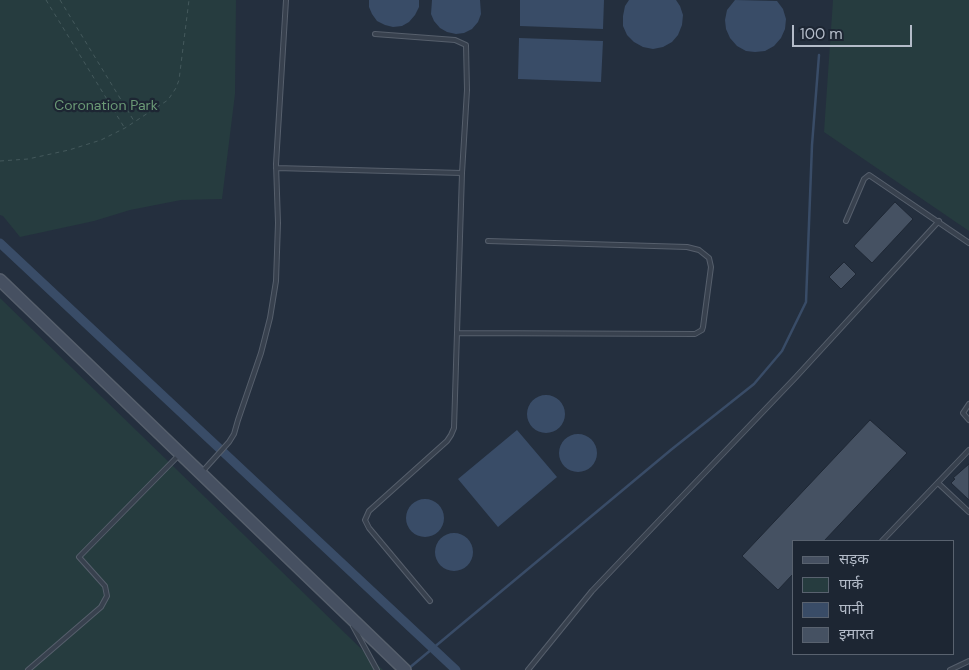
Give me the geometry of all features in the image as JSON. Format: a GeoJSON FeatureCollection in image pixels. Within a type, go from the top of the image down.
{"type":"FeatureCollection","features":[{"type":"Feature","properties":{"kind":"street"},"geometry":{"type":"LineString","coordinates":[[0,280],[180,454],[204,469],[345,613],[402,667]]}},
{"type":"Feature","properties":{"kind":"lane"},"geometry":{"type":"LineString","coordinates":[[204,469],[234,434],[261,352],[275,290],[278,223],[276,168],[286,0]]}},
{"type":"Feature","properties":{"kind":"lane"},"geometry":{"type":"LineString","coordinates":[[375,34],[455,40],[466,45],[467,90],[462,173],[454,428],[451,435],[369,511],[365,520],[369,528],[430,601]]}},
{"type":"Feature","properties":{"kind":"lane"},"geometry":{"type":"LineString","coordinates":[[276,168],[462,173]]}},
{"type":"Feature","properties":{"kind":"lane"},"geometry":{"type":"LineString","coordinates":[[846,221],[864,179],[869,175],[969,243]]}},
{"type":"Feature","properties":{"kind":"lane"},"geometry":{"type":"LineString","coordinates":[[528,670],[598,585],[939,222]]}},
{"type":"Feature","properties":{"kind":"lane"},"geometry":{"type":"LineString","coordinates":[[457,332],[695,334],[702,330],[711,267],[709,258],[699,250],[488,241]]}},
{"type":"Feature","properties":{"kind":"lane"},"geometry":{"type":"LineString","coordinates":[[969,404],[963,413],[969,420]]}},
{"type":"Feature","properties":{"kind":"lane"},"geometry":{"type":"LineString","coordinates":[[883,540],[969,450]]}},
{"type":"Feature","properties":{"kind":"lane"},"geometry":{"type":"LineString","coordinates":[[28,670],[101,606],[107,596],[105,586],[79,557],[180,454]]}},
{"type":"Feature","properties":{"kind":"lane"},"geometry":{"type":"LineString","coordinates":[[938,483],[969,512]]}},
{"type":"Feature","properties":{"kind":"lane"},"geometry":{"type":"LineString","coordinates":[[345,613],[377,670]]}},
{"type":"Feature","properties":{"kind":"lane"},"geometry":{"type":"LineString","coordinates":[[950,670],[969,661]]}},
{"type":"Feature","properties":{"kind":"path"},"geometry":{"type":"LineString","coordinates":[[46,0],[125,128]]}},
{"type":"Feature","properties":{"kind":"path"},"geometry":{"type":"LineString","coordinates":[[60,0],[135,122]]}},
{"type":"Feature","properties":{"kind":"path"},"geometry":{"type":"LineString","coordinates":[[0,161],[28,159],[69,150],[101,140],[125,128],[168,100],[179,80],[189,0]]}},
{"type":"Feature","properties":{"kind":"green space","name":"Coronation Park"},"geometry":{"type":"Polygon","coordinates":[[[0,0],[236,0],[235,94],[222,199],[181,200],[130,210],[94,221],[20,237],[3,216],[0,215],[0,0]]]}},
{"type":"Feature","properties":{"kind":"green space"},"geometry":{"type":"Polygon","coordinates":[[[833,0],[969,0],[969,231],[824,132],[833,0]]]}},
{"type":"Feature","properties":{"kind":"green space"},"geometry":{"type":"Polygon","coordinates":[[[0,298],[383,670],[0,670],[0,298]]]}},
{"type":"Feature","properties":{"kind":"water"},"geometry":{"type":"Polygon","coordinates":[[[369,0],[419,0],[419,7],[409,22],[402,26],[393,27],[377,21],[369,7],[369,0]]]}},
{"type":"Feature","properties":{"kind":"water"},"geometry":{"type":"Polygon","coordinates":[[[432,0],[480,0],[481,14],[478,22],[472,29],[464,33],[447,32],[434,21],[431,14],[432,0]]]}},
{"type":"Feature","properties":{"kind":"water"},"geometry":{"type":"Polygon","coordinates":[[[520,0],[604,0],[603,29],[520,26],[520,0]]]}},
{"type":"Feature","properties":{"kind":"water"},"geometry":{"type":"Polygon","coordinates":[[[629,0],[676,0],[683,15],[678,35],[672,42],[663,47],[653,49],[643,47],[634,42],[627,35],[623,26],[625,6],[629,0]]]}},
{"type":"Feature","properties":{"kind":"water"},"geometry":{"type":"Polygon","coordinates":[[[735,0],[777,1],[783,9],[786,19],[785,29],[781,38],[774,46],[765,51],[746,51],[737,46],[730,38],[725,20],[727,10],[735,0]]]}},
{"type":"Feature","properties":{"kind":"water"},"geometry":{"type":"Polygon","coordinates":[[[519,38],[603,41],[601,82],[518,79],[519,38]]]}},
{"type":"Feature","properties":{"kind":"water"},"geometry":{"type":"Polygon","coordinates":[[[546,395],[559,401],[565,414],[559,427],[546,433],[533,427],[527,414],[533,401],[546,395]]]}},
{"type":"Feature","properties":{"kind":"water"},"geometry":{"type":"Polygon","coordinates":[[[517,430],[557,477],[498,527],[458,479],[517,430]]]}},
{"type":"Feature","properties":{"kind":"water"},"geometry":{"type":"Polygon","coordinates":[[[578,434],[591,440],[597,453],[591,466],[578,472],[565,466],[559,453],[565,440],[578,434]]]}},
{"type":"Feature","properties":{"kind":"water"},"geometry":{"type":"Polygon","coordinates":[[[425,499],[438,505],[444,518],[438,531],[425,537],[412,531],[406,518],[412,505],[425,499]]]}},
{"type":"Feature","properties":{"kind":"water"},"geometry":{"type":"Polygon","coordinates":[[[454,533],[467,539],[473,552],[467,565],[454,571],[441,565],[435,552],[441,539],[454,533]]]}},
{"type":"Feature","properties":{"kind":"building"},"geometry":{"type":"Polygon","coordinates":[[[895,202],[913,219],[872,263],[854,246],[895,202]]]}},
{"type":"Feature","properties":{"kind":"building"},"geometry":{"type":"Polygon","coordinates":[[[844,262],[856,274],[841,289],[829,277],[844,262]]]}},
{"type":"Feature","properties":{"kind":"building"},"geometry":{"type":"Polygon","coordinates":[[[870,420],[907,453],[825,540],[792,540],[792,575],[778,590],[742,556],[870,420]]]}},
{"type":"Feature","properties":{"kind":"building"},"geometry":{"type":"Polygon","coordinates":[[[969,464],[969,500],[951,483],[955,479],[953,478],[969,464]]]}},
{"type":"Feature","properties":{"kind":"waterway"},"geometry":{"type":"LineString","coordinates":[[408,669],[672,449],[754,384],[782,351],[806,302],[812,145],[819,55]]}},
{"type":"Feature","properties":{"kind":"waterway"},"geometry":{"type":"LineString","coordinates":[[0,243],[456,670]]}}]}
